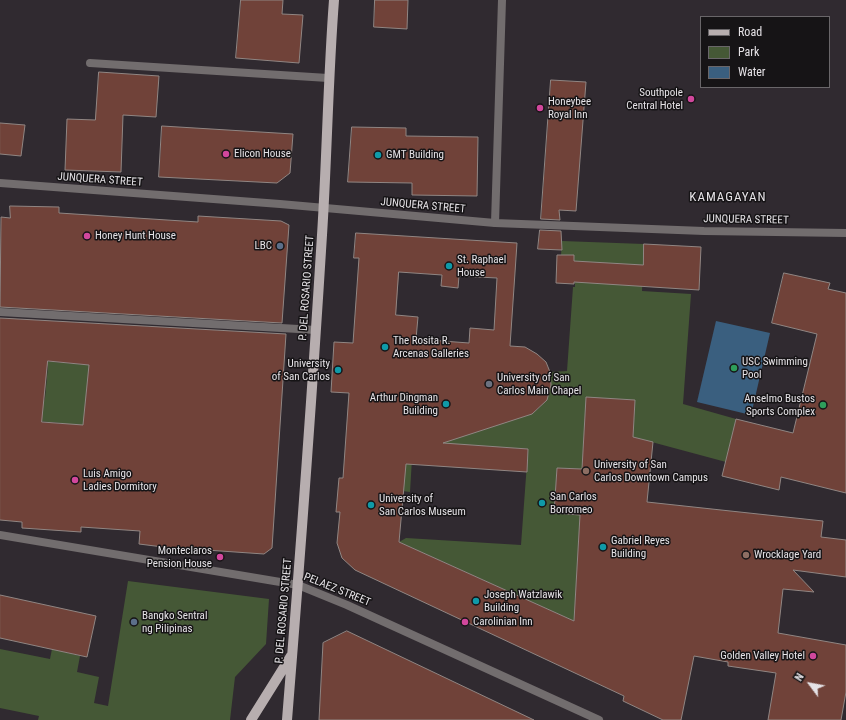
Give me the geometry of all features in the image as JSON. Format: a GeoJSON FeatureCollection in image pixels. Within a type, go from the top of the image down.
{"type":"FeatureCollection","features":[{"type":"Feature","properties":{"kind":"main road","name":"P. DEL ROSARIO STREET"},"geometry":{"type":"LineString","coordinates":[[288,720],[324,208],[328,78],[334,0]]}},
{"type":"Feature","properties":{"kind":"main road"},"geometry":{"type":"LineString","coordinates":[[251,720],[293,654]]}},
{"type":"Feature","properties":{"kind":"street"},"geometry":{"type":"LineString","coordinates":[[495,223],[502,0]]}},
{"type":"Feature","properties":{"kind":"street"},"geometry":{"type":"LineString","coordinates":[[90,63],[328,78]]}},
{"type":"Feature","properties":{"kind":"street","name":"JUNQUERA STREET"},"geometry":{"type":"LineString","coordinates":[[0,183],[495,223],[704,231],[846,233]]}},
{"type":"Feature","properties":{"kind":"street"},"geometry":{"type":"LineString","coordinates":[[0,312],[316,330]]}},
{"type":"Feature","properties":{"kind":"street","name":"PELAEZ STREET"},"geometry":{"type":"LineString","coordinates":[[0,535],[298,585],[347,604],[599,720]]}},
{"type":"Feature","properties":{"kind":"green space"},"geometry":{"type":"Polygon","coordinates":[[[562,241],[644,244],[642,291],[691,294],[683,404],[736,419],[726,462],[633,437],[635,400],[586,398],[582,469],[557,468],[554,513],[580,515],[574,621],[399,542],[406,538],[521,545],[528,449],[413,442],[410,492],[386,489],[417,409],[519,418],[535,411],[545,402],[550,389],[550,372],[567,371],[573,287],[575,287],[574,255],[561,255],[562,241]]]}},
{"type":"Feature","properties":{"kind":"green space"},"geometry":{"type":"Polygon","coordinates":[[[42,361],[89,365],[82,442],[61,423],[37,421],[45,398],[48,366],[42,361]]]}},
{"type":"Feature","properties":{"kind":"green space","name":"Bangko Sentral ng Pilipinas"},"geometry":{"type":"Polygon","coordinates":[[[128,581],[269,599],[266,644],[235,677],[230,720],[38,720],[39,716],[0,708],[0,649],[50,659],[52,649],[80,656],[77,672],[99,677],[94,703],[108,706],[128,581]]]}},
{"type":"Feature","properties":{"kind":"water","name":"USC Swimming Pool"},"geometry":{"type":"Polygon","coordinates":[[[716,321],[770,333],[751,415],[697,402],[716,321]]]}},
{"type":"Feature","properties":{"kind":"building"},"geometry":{"type":"Polygon","coordinates":[[[241,0],[283,0],[282,14],[303,15],[299,63],[236,58],[241,0]]]}},
{"type":"Feature","properties":{"kind":"building"},"geometry":{"type":"Polygon","coordinates":[[[375,0],[408,0],[407,29],[374,27],[375,0]]]}},
{"type":"Feature","properties":{"kind":"building"},"geometry":{"type":"Polygon","coordinates":[[[99,72],[159,76],[156,117],[123,115],[121,172],[65,170],[67,119],[95,120],[99,72]]]}},
{"type":"Feature","properties":{"kind":"building"},"geometry":{"type":"Polygon","coordinates":[[[551,80],[586,82],[576,211],[559,210],[560,220],[541,219],[551,80]]]}},
{"type":"Feature","properties":{"kind":"building"},"geometry":{"type":"Polygon","coordinates":[[[0,123],[25,125],[21,156],[0,154],[0,123]]]}},
{"type":"Feature","properties":{"kind":"building","name":"Elicon House"},"geometry":{"type":"Polygon","coordinates":[[[162,126],[293,134],[290,173],[277,183],[159,177],[162,126]]]}},
{"type":"Feature","properties":{"kind":"building"},"geometry":{"type":"Polygon","coordinates":[[[352,127],[406,128],[406,136],[478,137],[477,196],[412,195],[412,183],[348,182],[352,127]]]}},
{"type":"Feature","properties":{"kind":"building"},"geometry":{"type":"Polygon","coordinates":[[[10,206],[59,207],[59,213],[198,222],[198,216],[281,221],[289,225],[282,323],[0,307],[1,217],[10,218],[10,206]]]}},
{"type":"Feature","properties":{"kind":"building"},"geometry":{"type":"Polygon","coordinates":[[[540,230],[561,231],[562,250],[538,249],[540,230]]]}},
{"type":"Feature","properties":{"kind":"building"},"geometry":{"type":"Polygon","coordinates":[[[356,233],[517,243],[510,346],[525,347],[537,354],[546,362],[550,372],[551,385],[547,400],[532,414],[443,443],[528,449],[527,472],[406,464],[399,542],[574,621],[580,515],[554,513],[557,468],[582,469],[586,397],[635,400],[633,437],[653,442],[647,502],[823,521],[821,537],[846,540],[846,577],[793,570],[814,592],[783,589],[778,633],[846,645],[846,692],[841,720],[768,720],[776,673],[728,666],[728,662],[694,656],[681,720],[663,720],[623,701],[624,696],[355,570],[342,558],[337,543],[340,512],[336,512],[339,478],[343,478],[349,393],[331,392],[334,342],[353,343],[359,258],[354,258],[356,233]],[[399,272],[396,315],[418,317],[416,339],[469,343],[470,328],[494,330],[497,278],[459,276],[458,288],[441,286],[442,275],[399,272]]]}},
{"type":"Feature","properties":{"kind":"building"},"geometry":{"type":"Polygon","coordinates":[[[644,244],[701,247],[699,290],[574,282],[574,284],[556,283],[557,255],[574,255],[574,261],[643,265],[644,244]]]}},
{"type":"Feature","properties":{"kind":"building"},"geometry":{"type":"Polygon","coordinates":[[[784,273],[830,283],[828,289],[846,293],[846,493],[781,477],[779,490],[722,476],[736,419],[793,433],[817,334],[772,323],[784,273]]]}},
{"type":"Feature","properties":{"kind":"building"},"geometry":{"type":"Polygon","coordinates":[[[0,318],[286,334],[272,548],[264,554],[139,544],[140,531],[81,527],[81,532],[22,528],[22,522],[0,520],[0,318]],[[48,361],[42,422],[83,425],[89,365],[48,361]]]}},
{"type":"Feature","properties":{"kind":"building"},"geometry":{"type":"Polygon","coordinates":[[[0,595],[96,616],[87,657],[0,638],[0,595]]]}},
{"type":"Feature","properties":{"kind":"building"},"geometry":{"type":"Polygon","coordinates":[[[347,631],[534,720],[319,720],[323,643],[347,631]]]}},
{"type":"Feature","properties":{"kind":"place","name":"Southpole Central Hotel"},"geometry":{"type":"Point","coordinates":[691,99]}},
{"type":"Feature","properties":{"kind":"place","name":"Honeybee Royal Inn"},"geometry":{"type":"Point","coordinates":[540,108]}},
{"type":"Feature","properties":{"kind":"place","name":"Elicon House"},"geometry":{"type":"Point","coordinates":[226,154]}},
{"type":"Feature","properties":{"kind":"place","name":"GMT Building"},"geometry":{"type":"Point","coordinates":[378,155]}},
{"type":"Feature","properties":{"kind":"place","name":"Honey Hunt House"},"geometry":{"type":"Point","coordinates":[87,236]}},
{"type":"Feature","properties":{"kind":"place","name":"LBC"},"geometry":{"type":"Point","coordinates":[280,246]}},
{"type":"Feature","properties":{"kind":"place","name":"St. Raphael House"},"geometry":{"type":"Point","coordinates":[449,266]}},
{"type":"Feature","properties":{"kind":"place","name":"The Rosita R. Arcenas Galleries"},"geometry":{"type":"Point","coordinates":[385,347]}},
{"type":"Feature","properties":{"kind":"place","name":"USC Swimming Pool"},"geometry":{"type":"Point","coordinates":[734,368]}},
{"type":"Feature","properties":{"kind":"place","name":"University of San Carlos"},"geometry":{"type":"Point","coordinates":[338,370]}},
{"type":"Feature","properties":{"kind":"place","name":"University of San Carlos Main Chapel"},"geometry":{"type":"Point","coordinates":[489,384]}},
{"type":"Feature","properties":{"kind":"place","name":"Arthur Dingman Building"},"geometry":{"type":"Point","coordinates":[446,404]}},
{"type":"Feature","properties":{"kind":"place","name":"Anselmo Bustos Sports Complex"},"geometry":{"type":"Point","coordinates":[823,405]}},
{"type":"Feature","properties":{"kind":"place","name":"University of San Carlos Downtown Campus"},"geometry":{"type":"Point","coordinates":[586,471]}},
{"type":"Feature","properties":{"kind":"place","name":"Luis Amigo Ladies Dormitory"},"geometry":{"type":"Point","coordinates":[75,480]}},
{"type":"Feature","properties":{"kind":"place","name":"San Carlos Borromeo"},"geometry":{"type":"Point","coordinates":[542,503]}},
{"type":"Feature","properties":{"kind":"place","name":"University of San Carlos Museum"},"geometry":{"type":"Point","coordinates":[371,505]}},
{"type":"Feature","properties":{"kind":"place","name":"Gabriel Reyes Building"},"geometry":{"type":"Point","coordinates":[603,547]}},
{"type":"Feature","properties":{"kind":"place","name":"Wrocklage Yard"},"geometry":{"type":"Point","coordinates":[746,555]}},
{"type":"Feature","properties":{"kind":"place","name":"Monteclaros Pension House"},"geometry":{"type":"Point","coordinates":[220,557]}},
{"type":"Feature","properties":{"kind":"place","name":"Joseph Watzlawik Building"},"geometry":{"type":"Point","coordinates":[476,601]}},
{"type":"Feature","properties":{"kind":"place","name":"Bangko Sentral ng Pilipinas"},"geometry":{"type":"Point","coordinates":[134,622]}},
{"type":"Feature","properties":{"kind":"place","name":"Carolinian Inn"},"geometry":{"type":"Point","coordinates":[465,622]}},
{"type":"Feature","properties":{"kind":"place","name":"Golden Valley Hotel"},"geometry":{"type":"Point","coordinates":[813,656]}},
{"type":"Feature","properties":{"kind":"district","name":"KAMAGAYAN"},"geometry":{"type":"Point","coordinates":[728,198]}}]}
